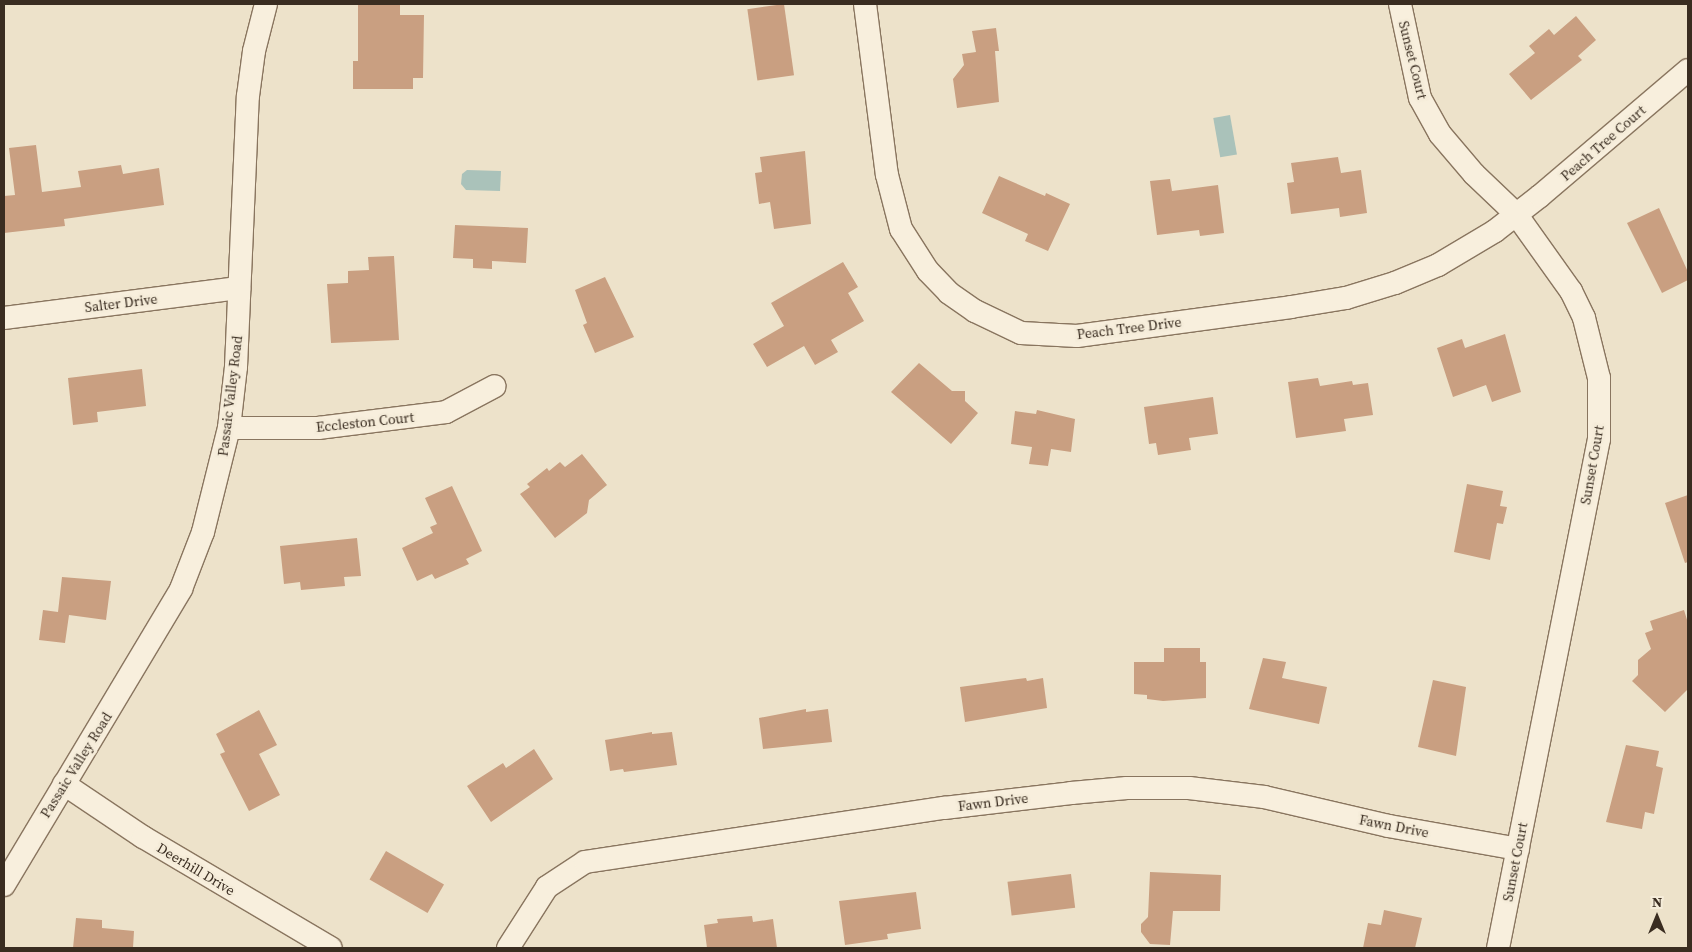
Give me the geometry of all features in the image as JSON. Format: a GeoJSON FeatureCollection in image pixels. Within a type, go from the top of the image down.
{"type":"FeatureCollection","features":[{"type":"Feature","properties":{"kind":"street","name":"Passaic Valley Road"},"geometry":{"type":"LineString","coordinates":[[4,884],[181,589],[204,532],[229,428],[236,367],[248,96],[254,51],[266,4]]}},
{"type":"Feature","properties":{"kind":"street","name":"Peach Tree Drive"},"geometry":{"type":"LineString","coordinates":[[864,4],[887,175],[900,229],[928,271],[950,293],[975,310],[1021,332],[1077,336],[1346,298],[1438,265],[1491,234],[1516,214]]}},
{"type":"Feature","properties":{"kind":"street","name":"Sunset Court"},"geometry":{"type":"LineString","coordinates":[[1400,4],[1420,98],[1440,134],[1474,174],[1516,214],[1546,252],[1584,318],[1598,370],[1601,408],[1599,439],[1498,948]]}},
{"type":"Feature","properties":{"kind":"street","name":"Peach Tree Court"},"geometry":{"type":"LineString","coordinates":[[1516,214],[1688,70]]}},
{"type":"Feature","properties":{"kind":"street","name":"Salter Drive"},"geometry":{"type":"LineString","coordinates":[[4,318],[239,288]]}},
{"type":"Feature","properties":{"kind":"street","name":"Eccleston Court"},"geometry":{"type":"LineString","coordinates":[[229,428],[318,428],[446,412],[495,386]]}},
{"type":"Feature","properties":{"kind":"street","name":"Deerhill Drive"},"geometry":{"type":"LineString","coordinates":[[64,784],[143,837],[331,948]]}},
{"type":"Feature","properties":{"kind":"street","name":"Fawn Drive"},"geometry":{"type":"LineString","coordinates":[[508,948],[548,887],[585,862],[944,808],[1071,793],[1126,788],[1189,788],[1264,797],[1389,826],[1518,849]]}},
{"type":"Feature","properties":{"kind":"water"},"geometry":{"type":"Polygon","coordinates":[[[1230,115],[1237,154],[1220,157],[1213,118],[1230,115]]]}},
{"type":"Feature","properties":{"kind":"water"},"geometry":{"type":"Polygon","coordinates":[[[467,170],[501,171],[500,191],[466,190],[461,184],[462,174],[467,170]]]}},
{"type":"Feature","properties":{"kind":"building"},"geometry":{"type":"Polygon","coordinates":[[[358,4],[400,4],[400,15],[424,15],[423,78],[413,78],[413,89],[353,89],[353,61],[358,61],[358,4]]]}},
{"type":"Feature","properties":{"kind":"building"},"geometry":{"type":"Polygon","coordinates":[[[784,4],[794,75],[757,80],[747,9],[784,4]]]}},
{"type":"Feature","properties":{"kind":"building"},"geometry":{"type":"Polygon","coordinates":[[[1576,16],[1596,40],[1578,56],[1582,60],[1531,100],[1509,74],[1535,53],[1529,46],[1549,29],[1554,35],[1576,16]]]}},
{"type":"Feature","properties":{"kind":"building"},"geometry":{"type":"Polygon","coordinates":[[[996,28],[999,51],[995,51],[999,102],[957,108],[953,79],[964,65],[962,54],[976,52],[972,31],[996,28]]]}},
{"type":"Feature","properties":{"kind":"building"},"geometry":{"type":"Polygon","coordinates":[[[36,145],[42,192],[81,187],[78,171],[121,165],[123,174],[159,168],[164,205],[64,219],[65,226],[4,233],[4,196],[15,195],[9,148],[36,145]]]}},
{"type":"Feature","properties":{"kind":"building"},"geometry":{"type":"Polygon","coordinates":[[[805,151],[811,224],[774,229],[770,202],[759,204],[755,173],[762,172],[760,157],[805,151]]]}},
{"type":"Feature","properties":{"kind":"building"},"geometry":{"type":"Polygon","coordinates":[[[1338,157],[1341,173],[1361,170],[1367,213],[1340,217],[1339,208],[1291,214],[1287,183],[1294,182],[1291,163],[1338,157]]]}},
{"type":"Feature","properties":{"kind":"building"},"geometry":{"type":"Polygon","coordinates":[[[999,176],[1045,196],[1046,193],[1070,204],[1048,251],[1025,241],[1028,234],[982,213],[999,176]]]}},
{"type":"Feature","properties":{"kind":"building"},"geometry":{"type":"Polygon","coordinates":[[[1170,179],[1172,191],[1218,185],[1224,233],[1200,236],[1199,230],[1157,235],[1150,181],[1170,179]]]}},
{"type":"Feature","properties":{"kind":"building"},"geometry":{"type":"Polygon","coordinates":[[[1659,208],[1688,272],[1688,280],[1662,293],[1627,223],[1659,208]]]}},
{"type":"Feature","properties":{"kind":"building"},"geometry":{"type":"Polygon","coordinates":[[[455,225],[528,228],[526,263],[492,261],[492,269],[473,268],[473,259],[453,258],[455,225]]]}},
{"type":"Feature","properties":{"kind":"building"},"geometry":{"type":"Polygon","coordinates":[[[394,256],[399,340],[331,343],[327,284],[348,283],[348,271],[369,270],[368,257],[394,256]]]}},
{"type":"Feature","properties":{"kind":"building"},"geometry":{"type":"Polygon","coordinates":[[[843,262],[858,287],[848,293],[864,321],[831,340],[838,352],[815,365],[804,346],[767,367],[753,344],[784,326],[771,303],[843,262]]]}},
{"type":"Feature","properties":{"kind":"building"},"geometry":{"type":"Polygon","coordinates":[[[605,277],[634,337],[595,353],[583,325],[587,323],[575,290],[605,277]]]}},
{"type":"Feature","properties":{"kind":"building"},"geometry":{"type":"Polygon","coordinates":[[[1505,334],[1521,392],[1492,402],[1486,385],[1453,397],[1437,348],[1462,339],[1465,348],[1505,334]]]}},
{"type":"Feature","properties":{"kind":"building"},"geometry":{"type":"Polygon","coordinates":[[[919,363],[952,391],[965,391],[965,401],[978,413],[951,444],[891,392],[919,363]]]}},
{"type":"Feature","properties":{"kind":"building"},"geometry":{"type":"Polygon","coordinates":[[[142,369],[146,406],[97,412],[98,422],[73,425],[68,378],[142,369]]]}},
{"type":"Feature","properties":{"kind":"building"},"geometry":{"type":"Polygon","coordinates":[[[1318,378],[1320,386],[1352,381],[1353,385],[1368,383],[1373,415],[1344,419],[1346,431],[1296,438],[1288,382],[1318,378]]]}},
{"type":"Feature","properties":{"kind":"building"},"geometry":{"type":"Polygon","coordinates":[[[1213,397],[1218,434],[1189,438],[1191,450],[1158,455],[1156,443],[1149,444],[1144,407],[1213,397]]]}},
{"type":"Feature","properties":{"kind":"building"},"geometry":{"type":"Polygon","coordinates":[[[1037,410],[1075,419],[1071,452],[1051,449],[1048,466],[1029,464],[1032,447],[1011,444],[1015,411],[1036,414],[1037,410]]]}},
{"type":"Feature","properties":{"kind":"building"},"geometry":{"type":"Polygon","coordinates":[[[582,454],[607,485],[589,500],[587,513],[555,538],[520,494],[530,487],[527,484],[547,468],[549,471],[560,462],[565,467],[582,454]]]}},
{"type":"Feature","properties":{"kind":"building"},"geometry":{"type":"Polygon","coordinates":[[[1467,484],[1503,491],[1500,506],[1507,507],[1503,524],[1497,523],[1490,560],[1454,552],[1467,484]]]}},
{"type":"Feature","properties":{"kind":"building"},"geometry":{"type":"Polygon","coordinates":[[[452,486],[482,551],[466,559],[469,564],[435,579],[432,574],[417,581],[402,548],[433,533],[430,527],[437,524],[425,498],[452,486]]]}},
{"type":"Feature","properties":{"kind":"building"},"geometry":{"type":"Polygon","coordinates":[[[1688,495],[1688,562],[1685,563],[1665,503],[1688,495]]]}},
{"type":"Feature","properties":{"kind":"building"},"geometry":{"type":"Polygon","coordinates":[[[357,538],[361,576],[344,577],[345,586],[301,590],[300,582],[284,584],[280,546],[357,538]]]}},
{"type":"Feature","properties":{"kind":"building"},"geometry":{"type":"Polygon","coordinates":[[[62,577],[111,581],[106,620],[69,615],[65,643],[39,640],[43,610],[58,612],[62,577]]]}},
{"type":"Feature","properties":{"kind":"building"},"geometry":{"type":"Polygon","coordinates":[[[1684,610],[1688,623],[1688,689],[1665,712],[1632,681],[1638,675],[1638,660],[1651,649],[1645,633],[1653,630],[1650,621],[1684,610]]]}},
{"type":"Feature","properties":{"kind":"building"},"geometry":{"type":"Polygon","coordinates":[[[1164,648],[1200,648],[1200,662],[1206,662],[1206,698],[1163,701],[1147,699],[1147,695],[1134,694],[1134,662],[1164,662],[1164,648]]]}},
{"type":"Feature","properties":{"kind":"building"},"geometry":{"type":"Polygon","coordinates":[[[1263,658],[1286,662],[1282,678],[1327,687],[1319,724],[1249,709],[1263,658]]]}},
{"type":"Feature","properties":{"kind":"building"},"geometry":{"type":"Polygon","coordinates":[[[1026,678],[1027,681],[1043,678],[1047,708],[965,722],[960,687],[1026,678]]]}},
{"type":"Feature","properties":{"kind":"building"},"geometry":{"type":"Polygon","coordinates":[[[1433,680],[1466,687],[1456,756],[1418,747],[1433,680]]]}},
{"type":"Feature","properties":{"kind":"building"},"geometry":{"type":"Polygon","coordinates":[[[806,709],[806,712],[828,709],[832,742],[763,749],[759,718],[806,709]]]}},
{"type":"Feature","properties":{"kind":"building"},"geometry":{"type":"Polygon","coordinates":[[[259,710],[277,745],[259,754],[280,795],[249,811],[220,754],[225,752],[216,734],[259,710]]]}},
{"type":"Feature","properties":{"kind":"building"},"geometry":{"type":"Polygon","coordinates":[[[652,732],[652,734],[672,732],[677,765],[624,772],[623,769],[610,771],[605,740],[652,732]]]}},
{"type":"Feature","properties":{"kind":"building"},"geometry":{"type":"Polygon","coordinates":[[[1626,745],[1659,751],[1656,766],[1663,768],[1654,814],[1645,812],[1642,829],[1606,822],[1626,745]]]}},
{"type":"Feature","properties":{"kind":"building"},"geometry":{"type":"Polygon","coordinates":[[[534,749],[553,779],[491,822],[467,786],[503,763],[506,768],[534,749]]]}},
{"type":"Feature","properties":{"kind":"building"},"geometry":{"type":"Polygon","coordinates":[[[386,851],[444,884],[428,913],[370,880],[386,851]]]}},
{"type":"Feature","properties":{"kind":"building"},"geometry":{"type":"Polygon","coordinates":[[[1150,872],[1221,875],[1220,911],[1173,911],[1170,945],[1150,944],[1141,932],[1141,924],[1148,917],[1150,872]]]}},
{"type":"Feature","properties":{"kind":"building"},"geometry":{"type":"Polygon","coordinates":[[[1071,874],[1075,908],[1012,916],[1007,882],[1071,874]]]}},
{"type":"Feature","properties":{"kind":"building"},"geometry":{"type":"Polygon","coordinates":[[[916,892],[921,929],[887,934],[888,939],[845,945],[839,901],[916,892]]]}},
{"type":"Feature","properties":{"kind":"building"},"geometry":{"type":"Polygon","coordinates":[[[1384,910],[1422,918],[1415,948],[1363,948],[1368,923],[1381,925],[1384,910]]]}},
{"type":"Feature","properties":{"kind":"building"},"geometry":{"type":"Polygon","coordinates":[[[752,916],[753,922],[773,919],[777,948],[707,948],[704,925],[718,923],[717,919],[752,916]]]}},
{"type":"Feature","properties":{"kind":"building"},"geometry":{"type":"Polygon","coordinates":[[[76,918],[102,920],[102,928],[134,931],[133,948],[73,948],[76,918]]]}}]}
